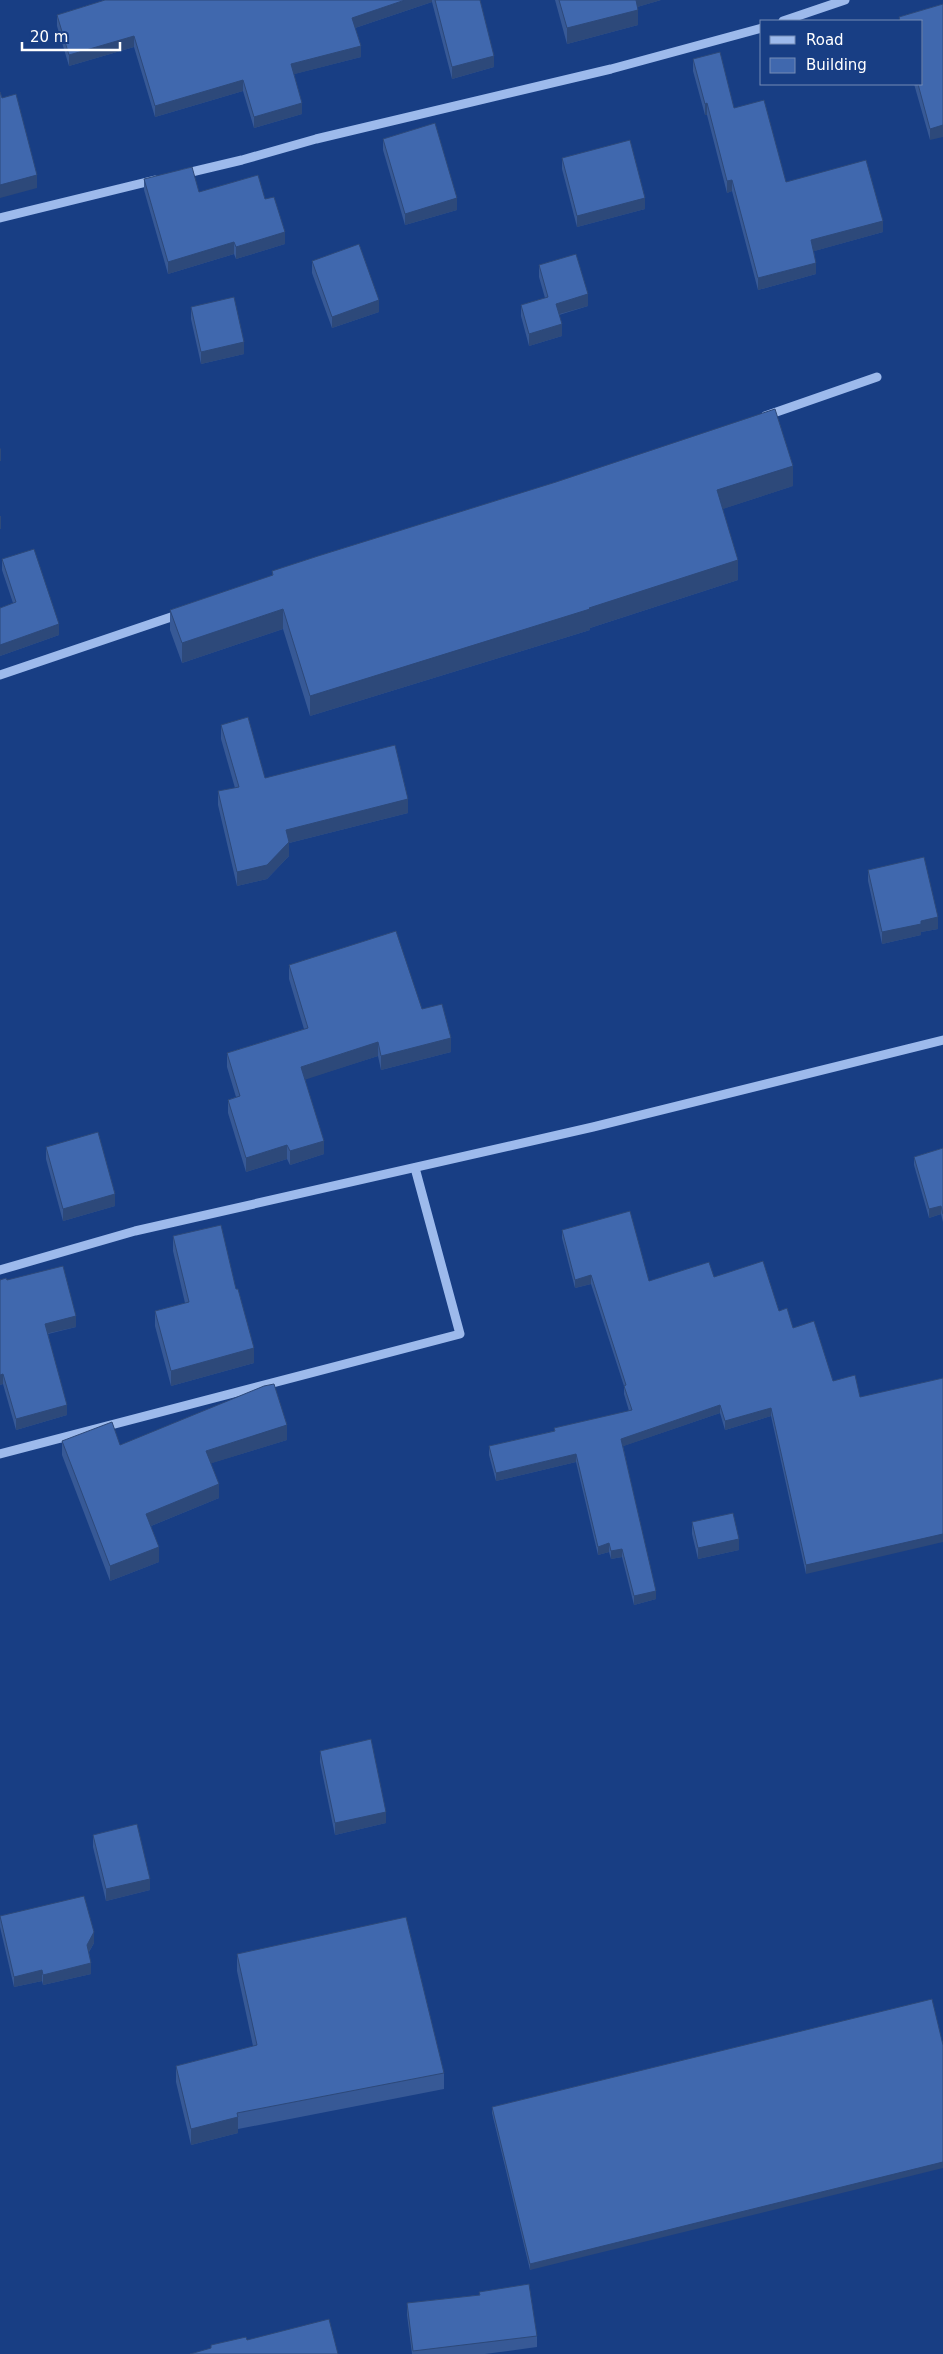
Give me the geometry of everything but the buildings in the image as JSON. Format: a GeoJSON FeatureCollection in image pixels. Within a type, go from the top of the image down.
{"type":"FeatureCollection","features":[{"type":"Feature","properties":{"kind":"street"},"geometry":{"type":"LineString","coordinates":[[786,20],[845,0]]}},
{"type":"Feature","properties":{"kind":"street"},"geometry":{"type":"LineString","coordinates":[[0,218],[242,160],[316,138],[611,69],[760,29]]}},
{"type":"Feature","properties":{"kind":"street"},"geometry":{"type":"LineString","coordinates":[[755,419],[877,377]]}},
{"type":"Feature","properties":{"kind":"street"},"geometry":{"type":"LineString","coordinates":[[0,675],[193,610]]}},
{"type":"Feature","properties":{"kind":"street"},"geometry":{"type":"LineString","coordinates":[[0,1270],[135,1232],[593,1127],[943,1040]]}},
{"type":"Feature","properties":{"kind":"street"},"geometry":{"type":"LineString","coordinates":[[0,1454],[460,1334],[415,1168]]}}]}
